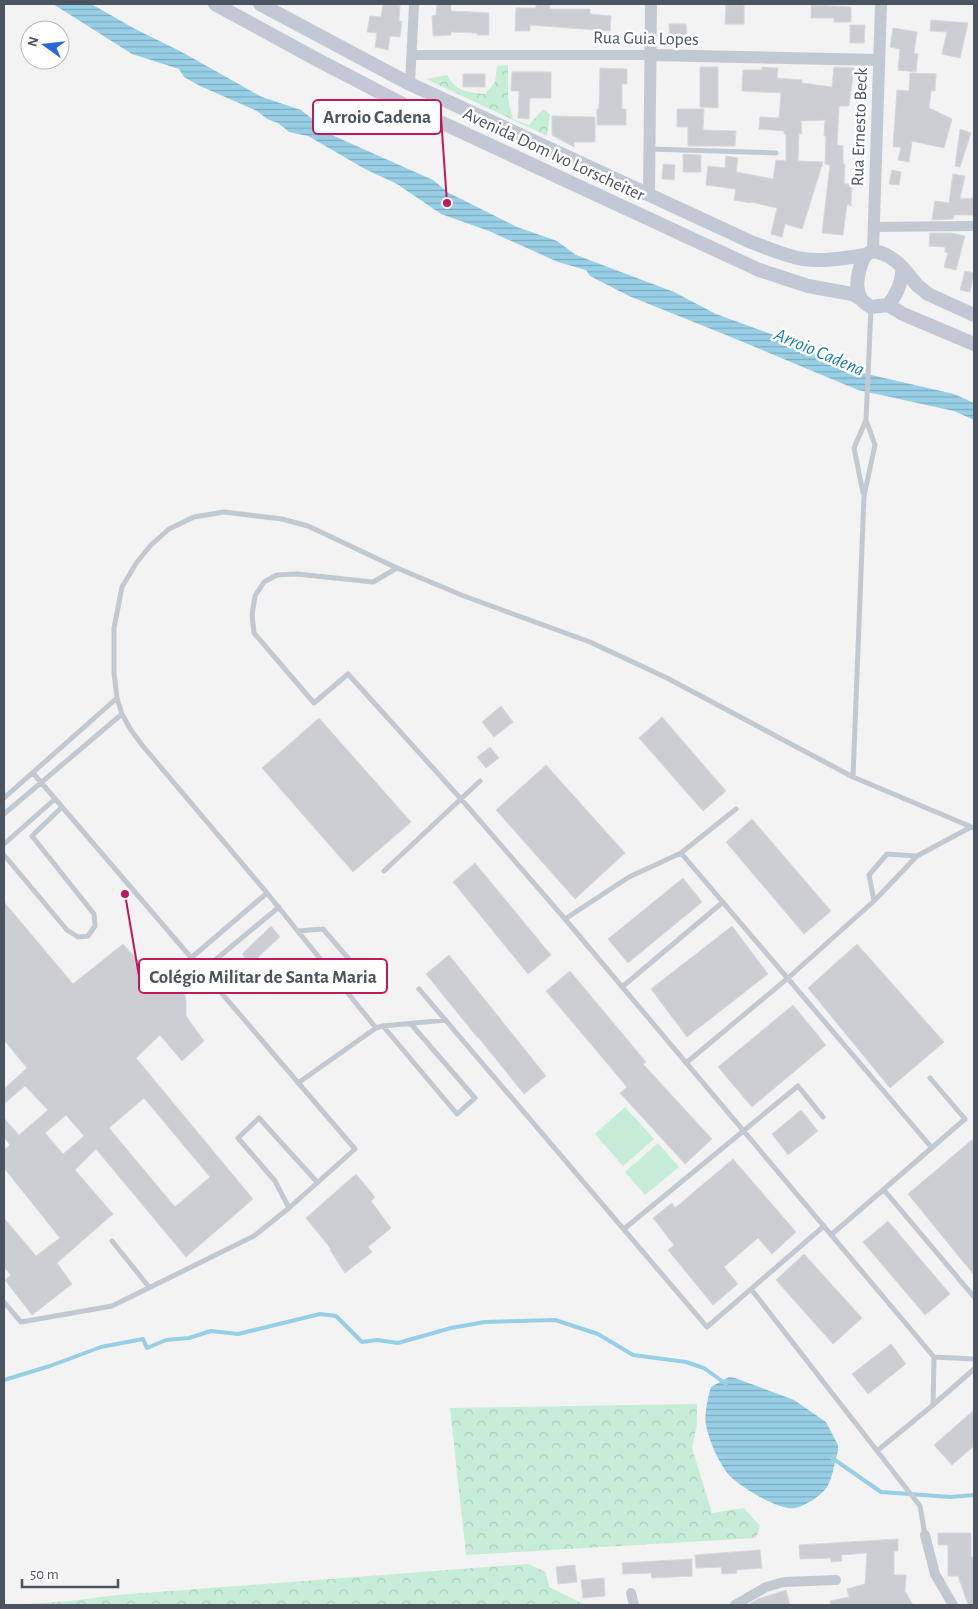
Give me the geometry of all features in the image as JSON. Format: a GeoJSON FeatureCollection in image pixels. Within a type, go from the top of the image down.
{"type":"FeatureCollection","features":[{"type":"Feature","properties":{"kind":"main road","name":"Avenida Dom Ivo Lorscheiter"},"geometry":{"type":"LineString","coordinates":[[215,4],[408,107],[759,270],[808,286],[852,294],[866,303],[888,304]]}},
{"type":"Feature","properties":{"kind":"main road","name":"Avenida Dom Ivo Lorscheiter"},"geometry":{"type":"LineString","coordinates":[[260,4],[410,84],[750,242],[782,254],[804,259],[824,260],[882,252],[895,259],[917,285],[928,294],[974,315]]}},
{"type":"Feature","properties":{"kind":"main road"},"geometry":{"type":"LineString","coordinates":[[866,303],[857,286],[859,268],[869,253]]}},
{"type":"Feature","properties":{"kind":"main road"},"geometry":{"type":"LineString","coordinates":[[903,268],[901,282],[896,295],[888,304],[903,314],[974,344]]}},
{"type":"Feature","properties":{"kind":"street"},"geometry":{"type":"LineString","coordinates":[[410,84],[414,4]]}},
{"type":"Feature","properties":{"kind":"street"},"geometry":{"type":"LineString","coordinates":[[649,194],[650,4]]}},
{"type":"Feature","properties":{"kind":"street","name":"Rua Ernesto Beck"},"geometry":{"type":"LineString","coordinates":[[869,253],[874,227],[881,4]]}},
{"type":"Feature","properties":{"kind":"street","name":"Rua Guia Lopes"},"geometry":{"type":"LineString","coordinates":[[412,55],[650,55],[879,60]]}},
{"type":"Feature","properties":{"kind":"street"},"geometry":{"type":"LineString","coordinates":[[874,227],[974,226]]}},
{"type":"Feature","properties":{"kind":"street"},"geometry":{"type":"LineString","coordinates":[[925,1535],[935,1574],[953,1605]]}},
{"type":"Feature","properties":{"kind":"street"},"geometry":{"type":"LineString","coordinates":[[735,1605],[766,1587],[784,1582],[836,1580]]}},
{"type":"Feature","properties":{"kind":"street"},"geometry":{"type":"LineString","coordinates":[[631,1593],[634,1605]]}},
{"type":"Feature","properties":{"kind":"lane"},"geometry":{"type":"LineString","coordinates":[[649,149],[776,153]]}},
{"type":"Feature","properties":{"kind":"lane"},"geometry":{"type":"LineString","coordinates":[[864,496],[854,448],[866,420],[869,346],[866,303]]}},
{"type":"Feature","properties":{"kind":"lane"},"geometry":{"type":"LineString","coordinates":[[853,776],[864,496],[875,445],[866,420]]}},
{"type":"Feature","properties":{"kind":"lane"},"geometry":{"type":"LineString","coordinates":[[376,1028],[279,907],[142,745],[122,714],[117,698],[114,673],[114,628],[122,587],[137,562],[151,545],[169,529],[194,516],[224,512],[282,519],[308,526],[397,568],[464,596],[598,646],[668,678],[853,776],[973,827]]}},
{"type":"Feature","properties":{"kind":"lane"},"geometry":{"type":"LineString","coordinates":[[397,568],[373,582],[297,574],[277,575],[264,582],[255,596],[252,615],[254,633],[314,703],[348,674],[461,799],[565,919],[934,1357],[933,1405]]}},
{"type":"Feature","properties":{"kind":"lane"},"geometry":{"type":"LineString","coordinates":[[4,798],[117,698]]}},
{"type":"Feature","properties":{"kind":"lane"},"geometry":{"type":"LineString","coordinates":[[4,814],[122,714]]}},
{"type":"Feature","properties":{"kind":"lane"},"geometry":{"type":"LineString","coordinates":[[4,1302],[21,1322],[112,1306],[254,1236],[355,1150],[33,773]]}},
{"type":"Feature","properties":{"kind":"lane"},"geometry":{"type":"LineString","coordinates":[[384,871],[480,781]]}},
{"type":"Feature","properties":{"kind":"lane"},"geometry":{"type":"LineString","coordinates":[[4,844],[55,799]]}},
{"type":"Feature","properties":{"kind":"lane"},"geometry":{"type":"LineString","coordinates":[[4,855],[67,930],[78,937],[88,936],[95,926],[94,914],[32,836],[62,808]]}},
{"type":"Feature","properties":{"kind":"lane"},"geometry":{"type":"LineString","coordinates":[[565,919],[629,877],[681,853],[736,809]]}},
{"type":"Feature","properties":{"kind":"lane"},"geometry":{"type":"LineString","coordinates":[[686,1063],[788,978],[874,901],[917,856],[973,827]]}},
{"type":"Feature","properties":{"kind":"lane"},"geometry":{"type":"LineString","coordinates":[[681,853],[932,1148]]}},
{"type":"Feature","properties":{"kind":"lane"},"geometry":{"type":"LineString","coordinates":[[874,901],[869,875],[887,854],[917,856]]}},
{"type":"Feature","properties":{"kind":"lane"},"geometry":{"type":"LineString","coordinates":[[191,958],[267,893]]}},
{"type":"Feature","properties":{"kind":"lane"},"geometry":{"type":"LineString","coordinates":[[622,987],[723,902]]}},
{"type":"Feature","properties":{"kind":"lane"},"geometry":{"type":"LineString","coordinates":[[202,971],[279,907]]}},
{"type":"Feature","properties":{"kind":"lane"},"geometry":{"type":"LineString","coordinates":[[298,931],[323,928],[366,979]]}},
{"type":"Feature","properties":{"kind":"lane"},"geometry":{"type":"LineString","coordinates":[[419,989],[707,1326],[824,1226]]}},
{"type":"Feature","properties":{"kind":"lane"},"geometry":{"type":"LineString","coordinates":[[298,1083],[376,1028],[446,1020]]}},
{"type":"Feature","properties":{"kind":"lane"},"geometry":{"type":"LineString","coordinates":[[383,1026],[457,1114],[475,1098],[411,1024]]}},
{"type":"Feature","properties":{"kind":"lane"},"geometry":{"type":"LineString","coordinates":[[831,1236],[966,1119],[930,1078]]}},
{"type":"Feature","properties":{"kind":"lane"},"geometry":{"type":"LineString","coordinates":[[624,1229],[798,1086],[823,1117]]}},
{"type":"Feature","properties":{"kind":"lane"},"geometry":{"type":"LineString","coordinates":[[289,1208],[275,1181],[238,1138],[260,1118],[317,1182]]}},
{"type":"Feature","properties":{"kind":"lane"},"geometry":{"type":"LineString","coordinates":[[884,1190],[974,1297]]}},
{"type":"Feature","properties":{"kind":"lane"},"geometry":{"type":"LineString","coordinates":[[112,1241],[149,1288]]}},
{"type":"Feature","properties":{"kind":"lane"},"geometry":{"type":"LineString","coordinates":[[751,1289],[920,1506],[925,1535]]}},
{"type":"Feature","properties":{"kind":"lane"},"geometry":{"type":"LineString","coordinates":[[934,1357],[974,1359]]}},
{"type":"Feature","properties":{"kind":"lane"},"geometry":{"type":"LineString","coordinates":[[877,1450],[933,1405],[974,1368]]}},
{"type":"Feature","properties":{"kind":"green space"},"geometry":{"type":"Polygon","coordinates":[[[508,65],[508,99],[513,119],[529,125],[543,109],[550,114],[547,136],[426,79],[447,75],[455,85],[463,90],[485,94],[495,82],[497,66],[508,65]]]}},
{"type":"Feature","properties":{"kind":"green space"},"geometry":{"type":"Polygon","coordinates":[[[625,1107],[654,1139],[623,1166],[595,1134],[625,1107]]]}},
{"type":"Feature","properties":{"kind":"green space"},"geometry":{"type":"Polygon","coordinates":[[[658,1143],[679,1167],[645,1195],[625,1172],[658,1143]]]}},
{"type":"Feature","properties":{"kind":"green space"},"geometry":{"type":"Polygon","coordinates":[[[697,1404],[697,1424],[692,1448],[712,1513],[744,1508],[760,1526],[756,1538],[466,1555],[450,1408],[697,1404]]]}},
{"type":"Feature","properties":{"kind":"green space"},"geometry":{"type":"Polygon","coordinates":[[[528,1564],[546,1572],[549,1587],[586,1605],[12,1605],[70,1601],[117,1595],[528,1564]]]}},
{"type":"Feature","properties":{"kind":"water","name":"Arroio Cadena"},"geometry":{"type":"Polygon","coordinates":[[[53,4],[91,4],[262,97],[301,110],[334,136],[433,180],[449,193],[517,227],[557,241],[576,255],[674,292],[716,314],[774,335],[858,372],[954,394],[974,403],[974,420],[954,411],[858,390],[629,296],[590,276],[586,270],[558,262],[489,231],[441,214],[397,184],[365,169],[308,136],[289,132],[257,111],[200,86],[184,77],[179,69],[132,54],[53,4]]]}},
{"type":"Feature","properties":{"kind":"water"},"geometry":{"type":"Polygon","coordinates":[[[729,1377],[794,1400],[826,1422],[838,1445],[838,1451],[829,1484],[817,1497],[795,1508],[780,1506],[760,1497],[728,1474],[712,1444],[707,1431],[706,1417],[711,1387],[729,1377]]]}},
{"type":"Feature","properties":{"kind":"building"},"geometry":{"type":"Polygon","coordinates":[[[383,4],[400,5],[399,21],[402,21],[400,37],[390,36],[388,50],[375,47],[377,33],[367,32],[370,16],[381,17],[383,4]]]}},
{"type":"Feature","properties":{"kind":"building"},"geometry":{"type":"Polygon","coordinates":[[[437,4],[451,4],[451,11],[489,13],[489,35],[451,32],[451,35],[433,36],[432,16],[436,15],[437,4]]]}},
{"type":"Feature","properties":{"kind":"building"},"geometry":{"type":"Polygon","coordinates":[[[536,4],[550,4],[550,9],[590,9],[590,14],[611,16],[610,31],[530,25],[530,31],[515,31],[516,8],[536,8],[536,4]]]}},
{"type":"Feature","properties":{"kind":"building"},"geometry":{"type":"Polygon","coordinates":[[[726,4],[744,4],[744,24],[725,24],[726,4]]]}},
{"type":"Feature","properties":{"kind":"building"},"geometry":{"type":"Polygon","coordinates":[[[811,5],[851,7],[851,22],[834,22],[834,18],[811,18],[811,5]]]}},
{"type":"Feature","properties":{"kind":"building"},"geometry":{"type":"Polygon","coordinates":[[[931,20],[968,23],[960,58],[942,54],[947,32],[930,31],[931,20]]]}},
{"type":"Feature","properties":{"kind":"building"},"geometry":{"type":"Polygon","coordinates":[[[669,24],[686,24],[687,41],[670,41],[669,24]]]}},
{"type":"Feature","properties":{"kind":"building"},"geometry":{"type":"Polygon","coordinates":[[[850,25],[865,25],[864,43],[850,43],[850,25]]]}},
{"type":"Feature","properties":{"kind":"building"},"geometry":{"type":"Polygon","coordinates":[[[893,28],[917,32],[914,53],[918,54],[916,72],[898,70],[900,49],[890,47],[893,28]]]}},
{"type":"Feature","properties":{"kind":"building"},"geometry":{"type":"Polygon","coordinates":[[[700,67],[718,67],[718,108],[700,107],[700,67]]]}},
{"type":"Feature","properties":{"kind":"building"},"geometry":{"type":"Polygon","coordinates":[[[762,67],[778,68],[777,78],[802,80],[802,83],[832,87],[834,67],[854,68],[849,106],[839,106],[837,145],[843,146],[843,164],[845,164],[844,184],[852,184],[851,206],[847,204],[843,235],[822,233],[830,165],[825,164],[825,120],[801,121],[802,133],[799,134],[798,161],[823,162],[802,229],[785,224],[782,237],[771,234],[777,208],[734,200],[736,189],[706,185],[708,166],[725,168],[726,156],[738,158],[736,172],[773,179],[776,160],[786,161],[786,134],[784,134],[784,131],[759,129],[760,117],[779,118],[781,93],[742,91],[743,70],[762,70],[762,67]]]}},
{"type":"Feature","properties":{"kind":"building"},"geometry":{"type":"Polygon","coordinates":[[[600,68],[627,69],[627,84],[622,84],[622,109],[626,109],[626,125],[597,125],[600,68]]]}},
{"type":"Feature","properties":{"kind":"building"},"geometry":{"type":"Polygon","coordinates":[[[512,72],[551,72],[551,98],[530,98],[529,119],[518,118],[519,91],[511,91],[512,72]]]}},
{"type":"Feature","properties":{"kind":"building"},"geometry":{"type":"Polygon","coordinates":[[[910,73],[936,74],[935,91],[931,91],[929,108],[952,119],[944,148],[912,141],[909,162],[898,160],[901,147],[893,147],[897,90],[909,91],[910,73]]]}},
{"type":"Feature","properties":{"kind":"building"},"geometry":{"type":"Polygon","coordinates":[[[463,74],[485,74],[485,87],[463,87],[463,74]]]}},
{"type":"Feature","properties":{"kind":"building"},"geometry":{"type":"Polygon","coordinates":[[[677,109],[704,109],[703,130],[736,131],[735,146],[688,146],[688,127],[677,127],[677,109]]]}},
{"type":"Feature","properties":{"kind":"building"},"geometry":{"type":"Polygon","coordinates":[[[552,116],[595,117],[595,142],[574,142],[574,147],[552,135],[552,116]]]}},
{"type":"Feature","properties":{"kind":"building"},"geometry":{"type":"Polygon","coordinates":[[[960,129],[971,133],[960,167],[955,166],[960,129]]]}},
{"type":"Feature","properties":{"kind":"building"},"geometry":{"type":"Polygon","coordinates":[[[683,154],[701,155],[701,172],[683,172],[683,154]]]}},
{"type":"Feature","properties":{"kind":"building"},"geometry":{"type":"Polygon","coordinates":[[[663,164],[675,165],[674,180],[662,179],[663,164]]]}},
{"type":"Feature","properties":{"kind":"building"},"geometry":{"type":"Polygon","coordinates":[[[892,170],[901,172],[899,185],[889,184],[892,170]]]}},
{"type":"Feature","properties":{"kind":"building"},"geometry":{"type":"Polygon","coordinates":[[[953,174],[965,176],[960,199],[974,198],[974,215],[954,215],[953,219],[932,220],[935,201],[949,203],[953,174]]]}},
{"type":"Feature","properties":{"kind":"building"},"geometry":{"type":"Polygon","coordinates":[[[930,233],[951,233],[965,236],[956,270],[944,267],[948,253],[945,252],[945,247],[929,246],[930,233]]]}},
{"type":"Feature","properties":{"kind":"building"},"geometry":{"type":"Polygon","coordinates":[[[965,271],[974,273],[970,292],[960,290],[965,271]]]}},
{"type":"Feature","properties":{"kind":"building"},"geometry":{"type":"Polygon","coordinates":[[[501,706],[513,722],[494,737],[482,722],[501,706]]]}},
{"type":"Feature","properties":{"kind":"building"},"geometry":{"type":"Polygon","coordinates":[[[662,717],[726,791],[703,811],[639,738],[662,717]]]}},
{"type":"Feature","properties":{"kind":"building"},"geometry":{"type":"Polygon","coordinates":[[[319,718],[411,822],[353,872],[262,768],[319,718]]]}},
{"type":"Feature","properties":{"kind":"building"},"geometry":{"type":"Polygon","coordinates":[[[490,747],[499,758],[486,768],[477,757],[490,747]]]}},
{"type":"Feature","properties":{"kind":"building"},"geometry":{"type":"Polygon","coordinates":[[[546,765],[625,853],[575,899],[496,810],[546,765]]]}},
{"type":"Feature","properties":{"kind":"building"},"geometry":{"type":"Polygon","coordinates":[[[752,819],[831,911],[804,934],[726,842],[752,819]]]}},
{"type":"Feature","properties":{"kind":"building"},"geometry":{"type":"Polygon","coordinates":[[[475,863],[551,955],[528,974],[453,882],[475,863]]]}},
{"type":"Feature","properties":{"kind":"building"},"geometry":{"type":"Polygon","coordinates":[[[683,878],[702,902],[628,963],[608,939],[683,878]]]}},
{"type":"Feature","properties":{"kind":"building"},"geometry":{"type":"Polygon","coordinates":[[[4,902],[73,984],[123,944],[141,964],[168,974],[180,985],[186,998],[186,1016],[204,1041],[182,1061],[160,1035],[136,1058],[253,1199],[186,1257],[96,1149],[75,1170],[113,1214],[57,1263],[72,1284],[32,1315],[5,1280],[11,1275],[4,1267],[4,1218],[36,1256],[60,1238],[4,1168],[4,1150],[10,1145],[4,1137],[4,1118],[19,1135],[48,1110],[25,1086],[4,1104],[4,1089],[27,1068],[4,1040],[4,902]],[[144,1098],[109,1128],[175,1207],[210,1177],[144,1098]],[[66,1115],[45,1133],[63,1154],[84,1136],[66,1115]]]}},
{"type":"Feature","properties":{"kind":"building"},"geometry":{"type":"Polygon","coordinates":[[[271,926],[280,937],[258,957],[261,962],[253,968],[242,954],[271,926]]]}},
{"type":"Feature","properties":{"kind":"building"},"geometry":{"type":"Polygon","coordinates":[[[732,926],[768,974],[687,1037],[651,989],[732,926]]]}},
{"type":"Feature","properties":{"kind":"building"},"geometry":{"type":"Polygon","coordinates":[[[857,944],[944,1042],[890,1088],[808,988],[857,944]]]}},
{"type":"Feature","properties":{"kind":"building"},"geometry":{"type":"Polygon","coordinates":[[[449,955],[546,1076],[524,1094],[426,974],[449,955]]]}},
{"type":"Feature","properties":{"kind":"building"},"geometry":{"type":"Polygon","coordinates":[[[570,971],[646,1062],[643,1064],[712,1139],[685,1164],[620,1093],[627,1087],[546,991],[570,971]]]}},
{"type":"Feature","properties":{"kind":"building"},"geometry":{"type":"Polygon","coordinates":[[[793,1005],[826,1045],[752,1107],[718,1067],[793,1005]]]}},
{"type":"Feature","properties":{"kind":"building"},"geometry":{"type":"Polygon","coordinates":[[[801,1110],[818,1131],[788,1155],[772,1134],[801,1110]]]}},
{"type":"Feature","properties":{"kind":"building"},"geometry":{"type":"Polygon","coordinates":[[[974,1138],[974,1275],[908,1194],[974,1138]]]}},
{"type":"Feature","properties":{"kind":"building"},"geometry":{"type":"Polygon","coordinates":[[[733,1159],[796,1232],[772,1254],[758,1238],[724,1267],[738,1284],[713,1305],[668,1250],[674,1245],[653,1218],[672,1203],[675,1208],[733,1159]]]}},
{"type":"Feature","properties":{"kind":"building"},"geometry":{"type":"Polygon","coordinates":[[[356,1174],[375,1197],[371,1201],[391,1228],[368,1247],[372,1252],[345,1273],[331,1249],[306,1218],[356,1174]]]}},
{"type":"Feature","properties":{"kind":"building"},"geometry":{"type":"Polygon","coordinates":[[[888,1221],[950,1294],[925,1315],[863,1242],[888,1221]]]}},
{"type":"Feature","properties":{"kind":"building"},"geometry":{"type":"Polygon","coordinates":[[[804,1254],[862,1318],[833,1344],[776,1280],[804,1254]]]}},
{"type":"Feature","properties":{"kind":"building"},"geometry":{"type":"Polygon","coordinates":[[[891,1344],[906,1364],[868,1394],[852,1374],[891,1344]]]}},
{"type":"Feature","properties":{"kind":"building"},"geometry":{"type":"Polygon","coordinates":[[[974,1410],[974,1446],[952,1465],[934,1445],[974,1410]]]}},
{"type":"Feature","properties":{"kind":"building"},"geometry":{"type":"Polygon","coordinates":[[[938,1533],[971,1533],[971,1557],[974,1557],[974,1605],[968,1605],[958,1576],[948,1576],[948,1545],[938,1545],[938,1533]]]}},
{"type":"Feature","properties":{"kind":"building"},"geometry":{"type":"Polygon","coordinates":[[[898,1539],[898,1551],[894,1551],[894,1575],[906,1575],[905,1591],[913,1605],[831,1605],[830,1601],[849,1597],[847,1589],[865,1584],[867,1553],[841,1555],[842,1561],[831,1562],[831,1558],[800,1559],[799,1545],[898,1539]]]}},
{"type":"Feature","properties":{"kind":"building"},"geometry":{"type":"Polygon","coordinates":[[[760,1550],[762,1568],[736,1570],[737,1573],[722,1574],[721,1567],[696,1568],[695,1555],[760,1550]]]}},
{"type":"Feature","properties":{"kind":"building"},"geometry":{"type":"Polygon","coordinates":[[[692,1559],[692,1576],[652,1578],[651,1573],[623,1574],[622,1563],[692,1559]]]}},
{"type":"Feature","properties":{"kind":"building"},"geometry":{"type":"Polygon","coordinates":[[[575,1565],[577,1582],[558,1584],[556,1567],[575,1565]]]}},
{"type":"Feature","properties":{"kind":"building"},"geometry":{"type":"Polygon","coordinates":[[[604,1578],[605,1596],[583,1598],[581,1580],[604,1578]]]}},
{"type":"Feature","properties":{"kind":"building"},"geometry":{"type":"Polygon","coordinates":[[[786,1590],[790,1605],[748,1605],[758,1599],[786,1590]]]}},
{"type":"Feature","properties":{"kind":"waterway"},"geometry":{"type":"LineString","coordinates":[[4,1380],[50,1366],[101,1347],[143,1339],[147,1348],[166,1340],[189,1338],[211,1331],[238,1334],[320,1314],[336,1316],[362,1342],[377,1340],[398,1343],[451,1328],[485,1322],[555,1320],[598,1334],[633,1355],[686,1362],[704,1368],[726,1384]]}},
{"type":"Feature","properties":{"kind":"waterway"},"geometry":{"type":"LineString","coordinates":[[832,1458],[881,1492],[951,1497],[974,1495]]}},
{"type":"Feature","properties":{"kind":"place","name":"Arroio Cadena"},"geometry":{"type":"Point","coordinates":[447,203]}},
{"type":"Feature","properties":{"kind":"place","name":"Colégio Militar de Santa Maria"},"geometry":{"type":"Point","coordinates":[125,894]}}]}
